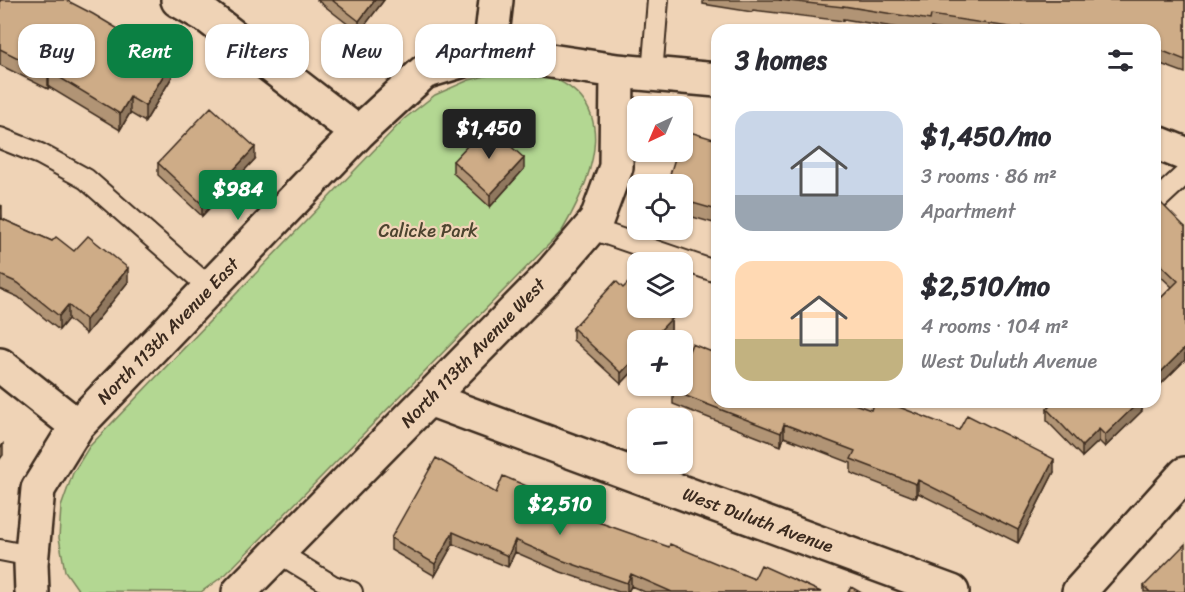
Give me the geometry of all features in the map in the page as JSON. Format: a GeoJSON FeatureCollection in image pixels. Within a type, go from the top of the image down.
{"type":"FeatureCollection","features":[{"type":"Feature","properties":{"kind":"street"},"geometry":{"type":"LineString","coordinates":[[178,0],[207,17],[358,133]]}},
{"type":"Feature","properties":{"kind":"street"},"geometry":{"type":"LineString","coordinates":[[493,24],[496,0]]}},
{"type":"Feature","properties":{"kind":"street","name":"North 113th Avenue East"},"geometry":{"type":"LineString","coordinates":[[556,62],[617,71],[711,79]]}},
{"type":"Feature","properties":{"kind":"street","name":"North 113th Avenue West"},"geometry":{"type":"LineString","coordinates":[[239,592],[549,276],[596,221],[616,167],[617,71]]}},
{"type":"Feature","properties":{"kind":"street","name":"North 113th Avenue East"},"geometry":{"type":"LineString","coordinates":[[32,592],[16,553],[38,489],[77,426],[358,133],[418,78]]}},
{"type":"Feature","properties":{"kind":"street"},"geometry":{"type":"LineString","coordinates":[[1161,144],[1185,154]]}},
{"type":"Feature","properties":{"kind":"street"},"geometry":{"type":"LineString","coordinates":[[0,365],[77,426]]}},
{"type":"Feature","properties":{"kind":"street","name":"West Duluth Avenue"},"geometry":{"type":"LineString","coordinates":[[429,399],[952,592]]}},
{"type":"Feature","properties":{"kind":"street"},"geometry":{"type":"LineString","coordinates":[[1079,592],[1185,474]]}},
{"type":"Feature","properties":{"kind":"lane"},"geometry":{"type":"LineString","coordinates":[[652,74],[658,0]]}},
{"type":"Feature","properties":{"kind":"lane"},"geometry":{"type":"LineString","coordinates":[[0,138],[40,154],[86,179],[210,288]]}},
{"type":"Feature","properties":{"kind":"lane"},"geometry":{"type":"LineString","coordinates":[[1161,196],[1185,174]]}},
{"type":"Feature","properties":{"kind":"lane"},"geometry":{"type":"LineString","coordinates":[[589,228],[711,270]]}},
{"type":"Feature","properties":{"kind":"lane"},"geometry":{"type":"LineString","coordinates":[[279,553],[333,586],[352,592]]}},
{"type":"Feature","properties":{"kind":"green space","name":"Calicke Park"},"geometry":{"type":"Polygon","coordinates":[[[550,78],[565,84],[583,100],[592,119],[595,140],[592,162],[574,209],[562,231],[226,574],[201,592],[79,591],[65,571],[59,538],[61,507],[73,473],[89,447],[404,119],[435,95],[469,80],[550,78]]]}},
{"type":"Feature","properties":{"kind":"building"},"geometry":{"type":"Polygon","coordinates":[[[0,0],[66,0],[110,24],[107,24],[107,78],[162,78],[145,106],[130,97],[120,114],[61,78],[95,78],[95,24],[18,24],[18,58],[0,49],[0,0]]]}},
{"type":"Feature","properties":{"kind":"building"},"geometry":{"type":"Polygon","coordinates":[[[332,0],[375,0],[359,21],[332,0]]]}},
{"type":"Feature","properties":{"kind":"building"},"geometry":{"type":"Polygon","coordinates":[[[779,0],[1185,0],[1185,60],[1161,50],[1161,24],[990,24],[931,15],[930,20],[779,0]]]}},
{"type":"Feature","properties":{"kind":"building"},"geometry":{"type":"Polygon","coordinates":[[[211,107],[255,147],[202,204],[158,163],[211,107]]]}},
{"type":"Feature","properties":{"kind":"building"},"geometry":{"type":"Polygon","coordinates":[[[487,125],[524,158],[490,195],[453,161],[487,125]]]}},
{"type":"Feature","properties":{"kind":"building"},"geometry":{"type":"Polygon","coordinates":[[[693,133],[711,138],[711,208],[693,203],[693,174],[670,174],[674,162],[693,162],[693,133]]]}},
{"type":"Feature","properties":{"kind":"building"},"geometry":{"type":"Polygon","coordinates":[[[1161,203],[1185,227],[1185,348],[1161,372],[1161,298],[1178,281],[1161,265],[1161,203]]]}},
{"type":"Feature","properties":{"kind":"building"},"geometry":{"type":"Polygon","coordinates":[[[0,218],[52,241],[56,237],[74,251],[88,236],[128,268],[86,320],[68,305],[59,316],[18,283],[0,275],[0,218]]]}},
{"type":"Feature","properties":{"kind":"building"},"geometry":{"type":"Polygon","coordinates":[[[616,281],[623,288],[627,284],[627,318],[671,319],[661,330],[627,330],[627,367],[621,373],[573,328],[616,281]]]}},
{"type":"Feature","properties":{"kind":"building"},"geometry":{"type":"Polygon","coordinates":[[[693,344],[711,352],[711,406],[686,396],[693,396],[693,344]]]}},
{"type":"Feature","properties":{"kind":"building"},"geometry":{"type":"Polygon","coordinates":[[[717,408],[866,408],[871,410],[872,408],[902,408],[959,430],[967,415],[1054,459],[1018,530],[918,480],[916,484],[851,459],[855,451],[784,424],[781,433],[717,408]]]}},
{"type":"Feature","properties":{"kind":"building"},"geometry":{"type":"Polygon","coordinates":[[[1133,408],[1105,435],[1099,429],[1082,446],[1047,409],[1133,408]]]}},
{"type":"Feature","properties":{"kind":"building"},"geometry":{"type":"Polygon","coordinates":[[[436,458],[496,493],[503,476],[564,502],[561,509],[669,547],[670,544],[754,579],[761,565],[821,592],[672,592],[631,574],[627,583],[561,560],[515,540],[508,556],[453,532],[435,564],[391,538],[436,458]]]}},
{"type":"Feature","properties":{"kind":"building"},"geometry":{"type":"Polygon","coordinates":[[[1185,544],[1185,592],[1150,592],[1144,586],[1185,544]]]}},
{"type":"Feature","properties":{"kind":"building"},"geometry":{"type":"Polygon","coordinates":[[[851,587],[860,592],[848,592],[851,587]]]}}]}
